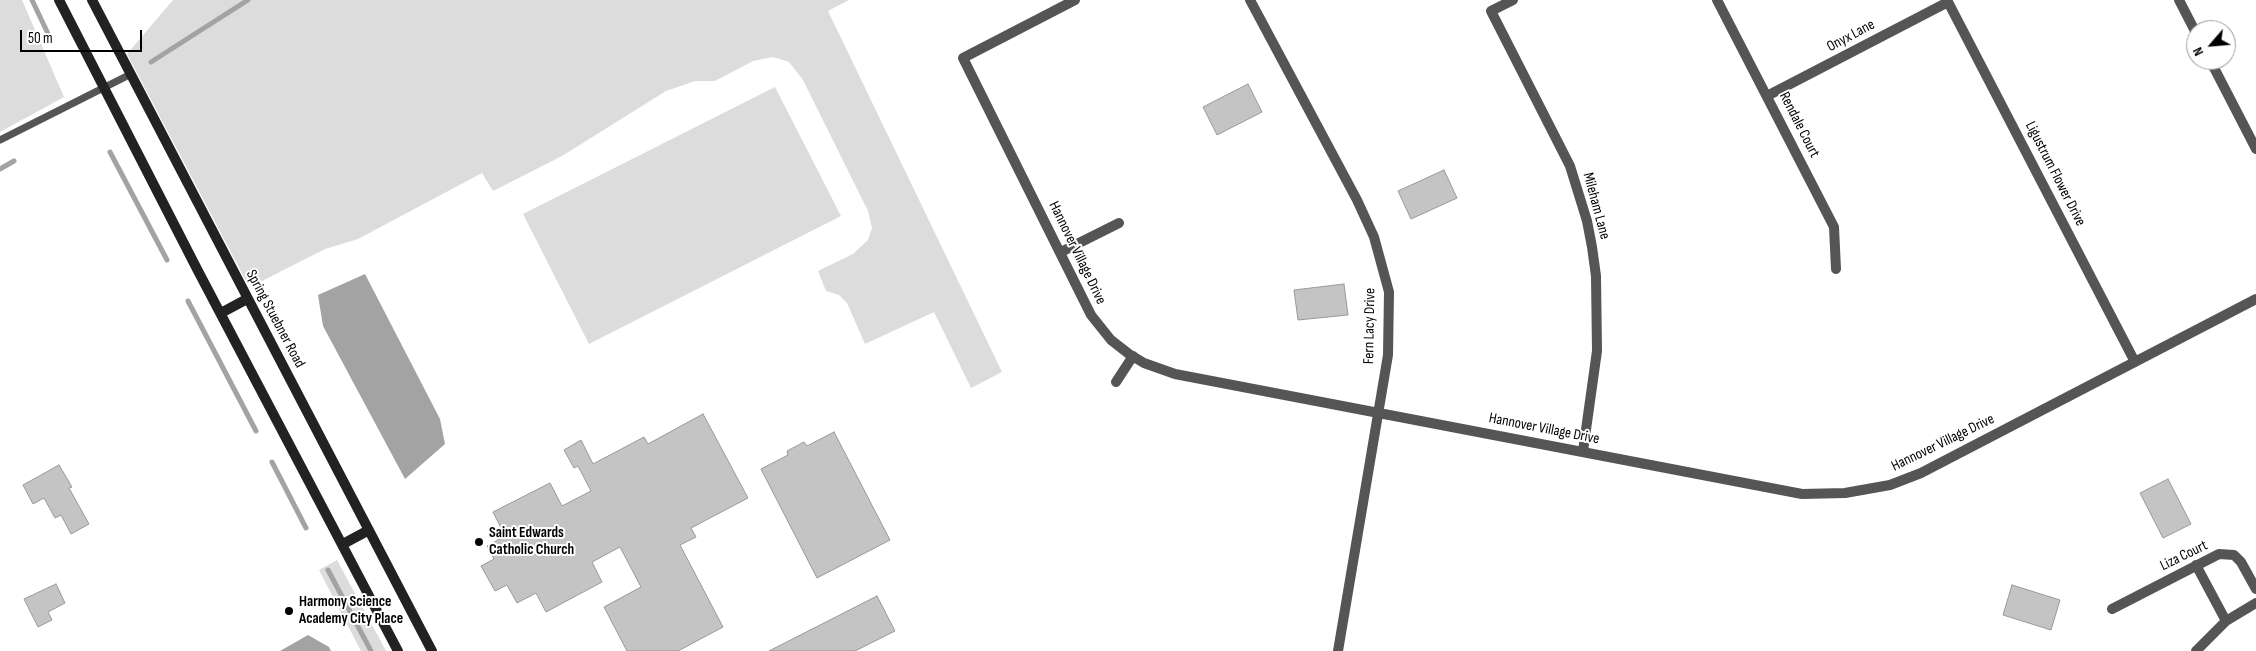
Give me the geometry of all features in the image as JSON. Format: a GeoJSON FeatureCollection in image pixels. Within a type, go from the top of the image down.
{"type":"FeatureCollection","features":[{"type":"Feature","properties":{"kind":"main road"},"geometry":{"type":"LineString","coordinates":[[59,0],[103,88],[398,651]]}},
{"type":"Feature","properties":{"kind":"main road","name":"Spring Stuebner Road"},"geometry":{"type":"LineString","coordinates":[[92,0],[129,75],[432,651]]}},
{"type":"Feature","properties":{"kind":"main road"},"geometry":{"type":"LineString","coordinates":[[221,313],[247,299]]}},
{"type":"Feature","properties":{"kind":"main road"},"geometry":{"type":"LineString","coordinates":[[343,544],[369,530]]}},
{"type":"Feature","properties":{"kind":"street","name":"Hannover Village Drive"},"geometry":{"type":"LineString","coordinates":[[1075,0],[963,58],[1091,315],[1111,340],[1133,356],[1159,369],[1175,374],[1802,494],[1845,493],[1890,485],[1921,473],[2256,299]]}},
{"type":"Feature","properties":{"kind":"street","name":"Fern Lacy Drive"},"geometry":{"type":"LineString","coordinates":[[1250,0],[1374,237],[1389,292],[1388,355],[1338,651]]}},
{"type":"Feature","properties":{"kind":"street","name":"Mileham Lane"},"geometry":{"type":"LineString","coordinates":[[1513,0],[1491,11],[1570,166],[1587,221],[1595,266],[1597,351],[1583,451]]}},
{"type":"Feature","properties":{"kind":"street","name":"Rendale Court"},"geometry":{"type":"LineString","coordinates":[[1717,0],[1834,226],[1836,268]]}},
{"type":"Feature","properties":{"kind":"street"},"geometry":{"type":"LineString","coordinates":[[2179,0],[2189,20]]}},
{"type":"Feature","properties":{"kind":"street","name":"Onyx Lane"},"geometry":{"type":"LineString","coordinates":[[1767,96],[1948,1]]}},
{"type":"Feature","properties":{"kind":"street","name":"Ligustrum Flower Drive"},"geometry":{"type":"LineString","coordinates":[[1948,1],[2135,362]]}},
{"type":"Feature","properties":{"kind":"street"},"geometry":{"type":"LineString","coordinates":[[2215,70],[2256,149]]}},
{"type":"Feature","properties":{"kind":"street"},"geometry":{"type":"LineString","coordinates":[[1061,252],[1119,223]]}},
{"type":"Feature","properties":{"kind":"street"},"geometry":{"type":"LineString","coordinates":[[1116,382],[1133,356]]}},
{"type":"Feature","properties":{"kind":"street","name":"Liza Court"},"geometry":{"type":"LineString","coordinates":[[2112,609],[2219,554],[2234,555],[2241,562],[2256,589]]}},
{"type":"Feature","properties":{"kind":"street"},"geometry":{"type":"LineString","coordinates":[[2196,565],[2226,621]]}},
{"type":"Feature","properties":{"kind":"street"},"geometry":{"type":"LineString","coordinates":[[2196,651],[2226,621],[2256,604]]}},
{"type":"Feature","properties":{"kind":"lane"},"geometry":{"type":"LineString","coordinates":[[0,140],[129,75]]}},
{"type":"Feature","properties":{"kind":"shaded area"},"geometry":{"type":"Polygon","coordinates":[[[0,0],[22,0],[64,97],[0,132],[0,0]]]}},
{"type":"Feature","properties":{"kind":"shaded area"},"geometry":{"type":"Polygon","coordinates":[[[173,0],[849,0],[828,11],[1002,372],[971,388],[934,312],[865,344],[847,303],[839,295],[826,291],[818,271],[853,254],[868,240],[872,228],[868,211],[803,80],[789,62],[773,57],[753,61],[715,81],[695,81],[666,91],[562,156],[493,191],[482,173],[358,239],[325,249],[256,284],[252,284],[246,281],[127,54],[173,0]]]}},
{"type":"Feature","properties":{"kind":"shaded area"},"geometry":{"type":"Polygon","coordinates":[[[775,87],[841,216],[589,344],[523,214],[775,87]]]}},
{"type":"Feature","properties":{"kind":"shaded area"},"geometry":{"type":"Polygon","coordinates":[[[365,274],[440,419],[445,444],[405,479],[323,326],[318,295],[365,274]]]}},
{"type":"Feature","properties":{"kind":"shaded area"},"geometry":{"type":"Polygon","coordinates":[[[337,560],[386,651],[361,651],[319,570],[337,560]]]}},
{"type":"Feature","properties":{"kind":"shaded area"},"geometry":{"type":"Polygon","coordinates":[[[308,635],[329,647],[331,651],[280,651],[308,635]]]}},
{"type":"Feature","properties":{"kind":"building"},"geometry":{"type":"Polygon","coordinates":[[[1248,84],[1262,112],[1217,135],[1203,107],[1248,84]]]}},
{"type":"Feature","properties":{"kind":"building"},"geometry":{"type":"Polygon","coordinates":[[[1444,170],[1457,198],[1411,219],[1398,191],[1444,170]]]}},
{"type":"Feature","properties":{"kind":"building"},"geometry":{"type":"Polygon","coordinates":[[[1344,284],[1348,315],[1298,320],[1294,290],[1344,284]]]}},
{"type":"Feature","properties":{"kind":"building"},"geometry":{"type":"Polygon","coordinates":[[[703,414],[748,498],[691,528],[696,537],[680,545],[723,627],[678,651],[627,651],[604,607],[641,587],[620,547],[592,562],[602,582],[546,612],[536,593],[517,603],[507,585],[495,591],[481,566],[494,559],[487,546],[505,536],[493,512],[550,483],[562,506],[591,491],[578,466],[574,468],[564,450],[581,440],[593,464],[644,437],[648,444],[703,414]]]}},
{"type":"Feature","properties":{"kind":"building"},"geometry":{"type":"Polygon","coordinates":[[[834,432],[890,540],[817,578],[761,469],[788,455],[787,451],[804,442],[807,446],[834,432]]]}},
{"type":"Feature","properties":{"kind":"building"},"geometry":{"type":"Polygon","coordinates":[[[59,465],[72,487],[69,488],[89,524],[71,534],[61,515],[55,518],[44,498],[33,504],[23,485],[59,465]]]}},
{"type":"Feature","properties":{"kind":"building"},"geometry":{"type":"Polygon","coordinates":[[[2168,479],[2191,524],[2163,538],[2140,493],[2168,479]]]}},
{"type":"Feature","properties":{"kind":"building"},"geometry":{"type":"Polygon","coordinates":[[[56,584],[65,603],[48,612],[52,620],[38,627],[24,599],[56,584]]]}},
{"type":"Feature","properties":{"kind":"building"},"geometry":{"type":"Polygon","coordinates":[[[2012,585],[2060,600],[2051,630],[2003,615],[2012,585]]]}},
{"type":"Feature","properties":{"kind":"building"},"geometry":{"type":"Polygon","coordinates":[[[877,596],[895,631],[855,651],[769,651],[877,596]]]}},
{"type":"Feature","properties":{"kind":"waterway"},"geometry":{"type":"LineString","coordinates":[[32,0],[51,40]]}},
{"type":"Feature","properties":{"kind":"waterway"},"geometry":{"type":"LineString","coordinates":[[151,62],[248,0]]}},
{"type":"Feature","properties":{"kind":"waterway"},"geometry":{"type":"LineString","coordinates":[[110,152],[167,260]]}},
{"type":"Feature","properties":{"kind":"waterway"},"geometry":{"type":"LineString","coordinates":[[0,169],[14,161]]}},
{"type":"Feature","properties":{"kind":"waterway"},"geometry":{"type":"LineString","coordinates":[[188,301],[256,431]]}},
{"type":"Feature","properties":{"kind":"waterway"},"geometry":{"type":"LineString","coordinates":[[272,462],[306,528]]}},
{"type":"Feature","properties":{"kind":"waterway"},"geometry":{"type":"LineString","coordinates":[[328,570],[371,651]]}},
{"type":"Feature","properties":{"kind":"place","name":"Saint Edwards Catholic Church"},"geometry":{"type":"Point","coordinates":[479,542]}},
{"type":"Feature","properties":{"kind":"place","name":"Harmony Science Academy City Place"},"geometry":{"type":"Point","coordinates":[289,611]}}]}
